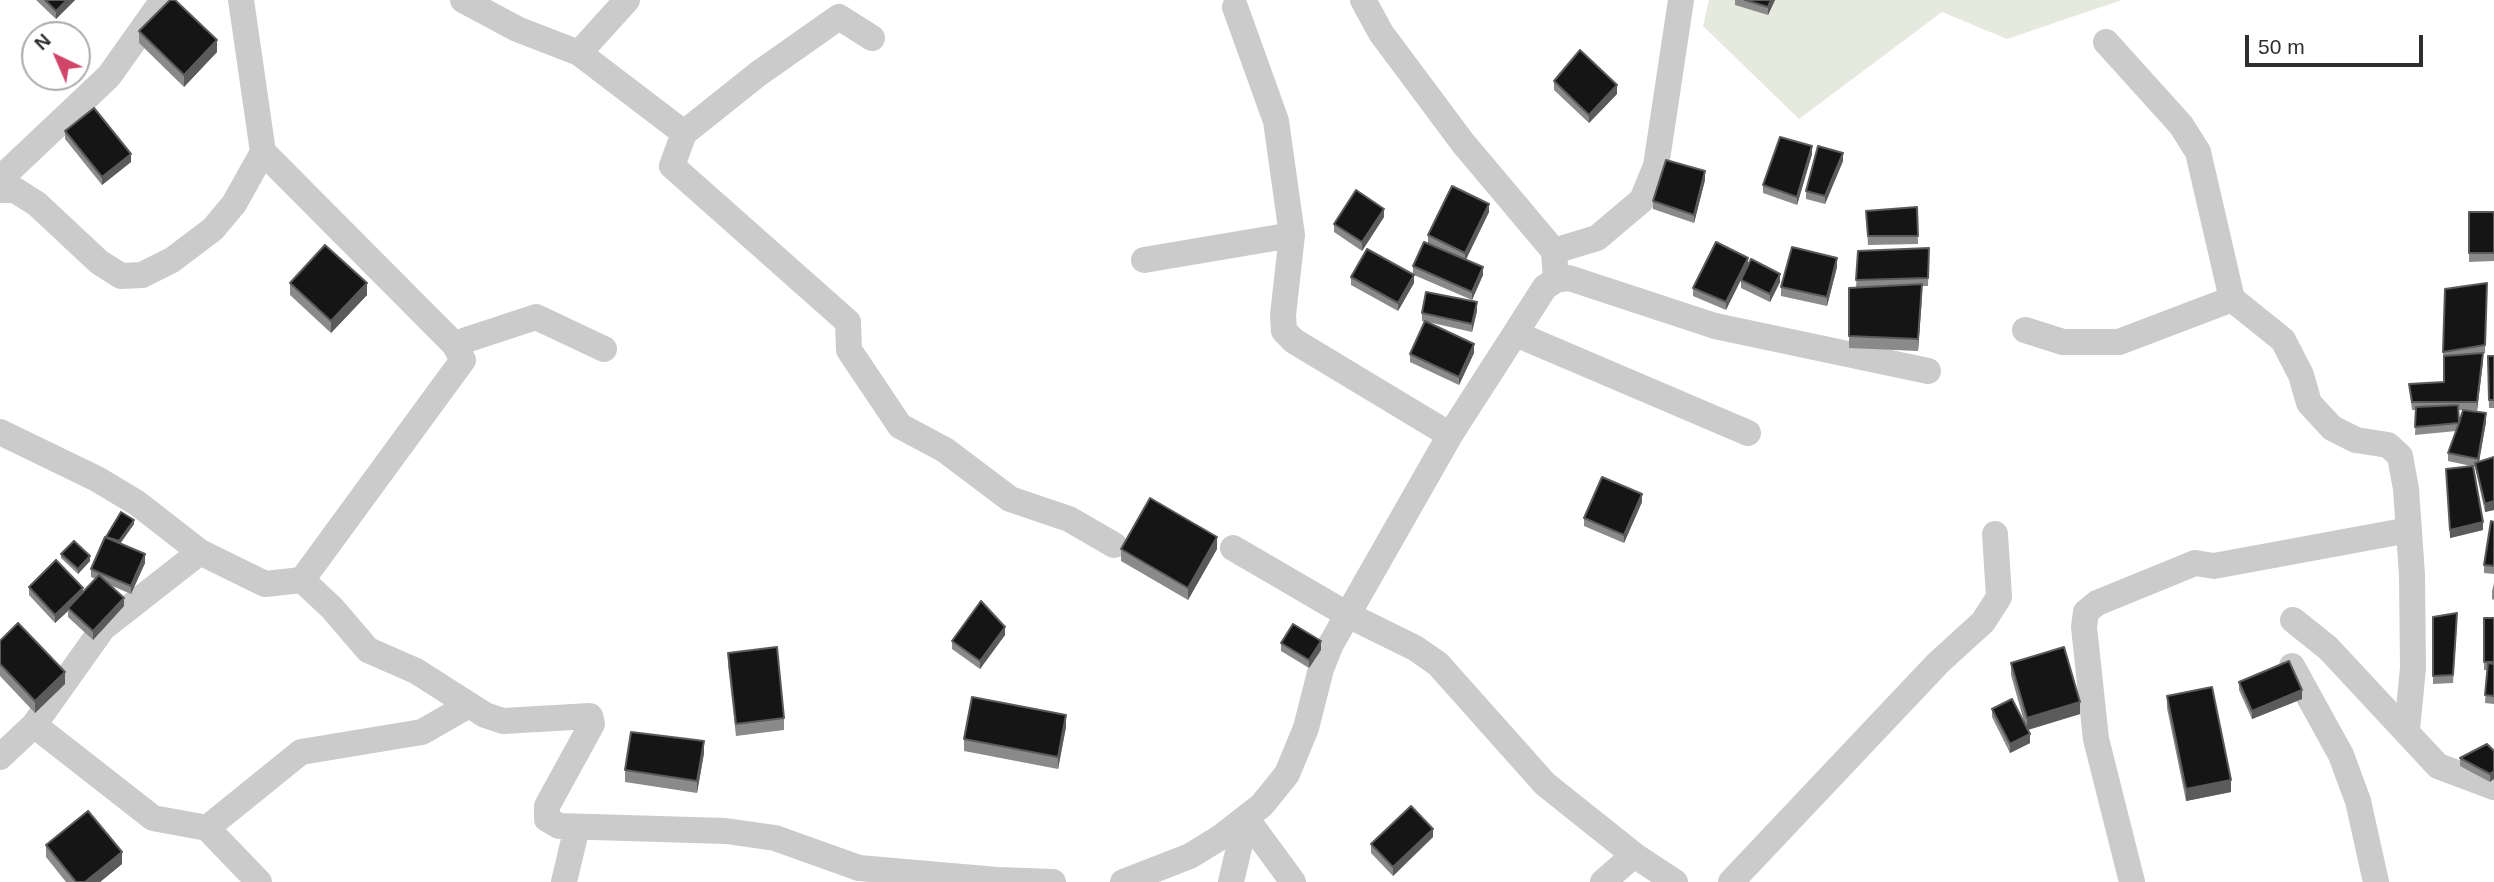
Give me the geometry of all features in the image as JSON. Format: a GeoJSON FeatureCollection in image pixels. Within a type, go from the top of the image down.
{"type":"FeatureCollection","features":[{"type":"Feature","properties":{"kind":"street"},"geometry":{"type":"LineString","coordinates":[[0,179],[108,76],[163,0]]}},
{"type":"Feature","properties":{"kind":"street"},"geometry":{"type":"LineString","coordinates":[[0,432],[97,479],[136,503],[200,552],[265,584],[302,580],[463,360],[454,344],[263,152],[241,0]]}},
{"type":"Feature","properties":{"kind":"street"},"geometry":{"type":"LineString","coordinates":[[463,0],[517,29],[579,52],[684,133]]}},
{"type":"Feature","properties":{"kind":"street"},"geometry":{"type":"LineString","coordinates":[[579,52],[627,0]]}},
{"type":"Feature","properties":{"kind":"street"},"geometry":{"type":"LineString","coordinates":[[1363,0],[1381,33],[1464,143],[1554,251],[1556,280]]}},
{"type":"Feature","properties":{"kind":"street"},"geometry":{"type":"LineString","coordinates":[[1554,251],[1597,238],[1642,200],[1656,166],[1681,0]]}},
{"type":"Feature","properties":{"kind":"street"},"geometry":{"type":"LineString","coordinates":[[1235,7],[1276,121],[1292,235],[1283,315],[1284,331],[1294,341],[1450,435]]}},
{"type":"Feature","properties":{"kind":"street"},"geometry":{"type":"LineString","coordinates":[[872,38],[839,17],[758,74],[684,133],[672,166],[848,321],[849,350],[900,426],[945,450],[1010,499],[1069,519],[1114,545]]}},
{"type":"Feature","properties":{"kind":"street"},"geometry":{"type":"LineString","coordinates":[[2106,42],[2181,125],[2198,152],[2232,299],[2283,340],[2301,375],[2309,403],[2332,428],[2356,440],[2388,445],[2400,456],[2409,530],[2413,668],[2407,730]]}},
{"type":"Feature","properties":{"kind":"street"},"geometry":{"type":"LineString","coordinates":[[0,190],[15,190],[37,204],[99,262],[121,276],[142,275],[172,260],[213,229],[234,204],[263,152]]}},
{"type":"Feature","properties":{"kind":"street"},"geometry":{"type":"LineString","coordinates":[[1144,260],[1292,235]]}},
{"type":"Feature","properties":{"kind":"street"},"geometry":{"type":"LineString","coordinates":[[1123,882],[1190,856],[1262,805],[1287,774],[1306,728],[1321,669],[1348,615],[1450,435],[1545,287],[1556,280],[1569,278],[1715,326],[1928,371]]}},
{"type":"Feature","properties":{"kind":"street"},"geometry":{"type":"LineString","coordinates":[[2025,330],[2063,342],[2119,342],[2232,299]]}},
{"type":"Feature","properties":{"kind":"street"},"geometry":{"type":"LineString","coordinates":[[454,344],[536,317],[604,349]]}},
{"type":"Feature","properties":{"kind":"street"},"geometry":{"type":"LineString","coordinates":[[1516,334],[1748,433]]}},
{"type":"Feature","properties":{"kind":"street"},"geometry":{"type":"LineString","coordinates":[[2132,882],[2096,739],[2084,627],[2086,612],[2097,603],[2195,563],[2214,566],[2409,530]]}},
{"type":"Feature","properties":{"kind":"street"},"geometry":{"type":"LineString","coordinates":[[1731,882],[1938,663],[1983,622],[2000,597],[1995,534]]}},
{"type":"Feature","properties":{"kind":"street"},"geometry":{"type":"LineString","coordinates":[[1233,548],[1348,615],[1415,648],[1438,664],[1545,784],[1634,855],[1675,882]]}},
{"type":"Feature","properties":{"kind":"street"},"geometry":{"type":"LineString","coordinates":[[0,757],[34,725],[103,628],[200,552]]}},
{"type":"Feature","properties":{"kind":"street"},"geometry":{"type":"LineString","coordinates":[[302,580],[332,608],[368,650],[416,671],[485,715],[503,721],[590,716],[592,723],[547,806],[547,819],[559,827],[726,831],[775,838],[859,868],[1053,882]]}},
{"type":"Feature","properties":{"kind":"street"},"geometry":{"type":"LineString","coordinates":[[2293,620],[2321,641],[2438,766],[2494,787]]}},
{"type":"Feature","properties":{"kind":"street"},"geometry":{"type":"LineString","coordinates":[[2292,666],[2341,755],[2358,801],[2376,882]]}},
{"type":"Feature","properties":{"kind":"street"},"geometry":{"type":"LineString","coordinates":[[207,828],[301,752],[422,732],[469,705]]}},
{"type":"Feature","properties":{"kind":"street"},"geometry":{"type":"LineString","coordinates":[[34,725],[153,818],[207,828],[260,882]]}},
{"type":"Feature","properties":{"kind":"street"},"geometry":{"type":"LineString","coordinates":[[1231,882],[1245,818]]}},
{"type":"Feature","properties":{"kind":"street"},"geometry":{"type":"LineString","coordinates":[[1245,818],[1293,882]]}},
{"type":"Feature","properties":{"kind":"street"},"geometry":{"type":"LineString","coordinates":[[564,882],[577,827]]}},
{"type":"Feature","properties":{"kind":"street"},"geometry":{"type":"LineString","coordinates":[[1603,882],[1634,855]]}},
{"type":"Feature","properties":{"kind":"shaded area"},"geometry":{"type":"Polygon","coordinates":[[[1709,0],[2122,0],[2007,39],[1942,12],[1799,119],[1703,26],[1709,0]]]}},
{"type":"Feature","properties":{"kind":"building"},"geometry":{"type":"Polygon","coordinates":[[[45,0],[67,0],[56,11],[45,0]]]}},
{"type":"Feature","properties":{"kind":"building"},"geometry":{"type":"Polygon","coordinates":[[[170,0],[175,0],[217,40],[184,75],[139,31],[170,0]]]}},
{"type":"Feature","properties":{"kind":"building"},"geometry":{"type":"Polygon","coordinates":[[[1745,0],[1771,0],[1768,7],[1745,0]]]}},
{"type":"Feature","properties":{"kind":"building"},"geometry":{"type":"Polygon","coordinates":[[[1580,50],[1617,85],[1589,115],[1554,81],[1580,50]]]}},
{"type":"Feature","properties":{"kind":"building"},"geometry":{"type":"Polygon","coordinates":[[[94,108],[131,154],[102,177],[65,131],[94,108]]]}},
{"type":"Feature","properties":{"kind":"building"},"geometry":{"type":"Polygon","coordinates":[[[1780,137],[1812,146],[1797,197],[1763,185],[1780,137]]]}},
{"type":"Feature","properties":{"kind":"building"},"geometry":{"type":"Polygon","coordinates":[[[1818,146],[1843,153],[1825,196],[1806,191],[1818,146]]]}},
{"type":"Feature","properties":{"kind":"building"},"geometry":{"type":"Polygon","coordinates":[[[1666,160],[1705,171],[1694,215],[1653,201],[1666,160]]]}},
{"type":"Feature","properties":{"kind":"building"},"geometry":{"type":"Polygon","coordinates":[[[1452,186],[1489,204],[1465,253],[1428,235],[1452,186]]]}},
{"type":"Feature","properties":{"kind":"building"},"geometry":{"type":"Polygon","coordinates":[[[1356,190],[1384,209],[1362,242],[1334,224],[1356,190]]]}},
{"type":"Feature","properties":{"kind":"building"},"geometry":{"type":"Polygon","coordinates":[[[1917,207],[1918,236],[1868,236],[1866,211],[1917,207]]]}},
{"type":"Feature","properties":{"kind":"building"},"geometry":{"type":"Polygon","coordinates":[[[2469,212],[2494,212],[2494,253],[2469,253],[2469,212]]]}},
{"type":"Feature","properties":{"kind":"building"},"geometry":{"type":"Polygon","coordinates":[[[1424,242],[1483,267],[1472,292],[1413,266],[1424,242]]]}},
{"type":"Feature","properties":{"kind":"building"},"geometry":{"type":"Polygon","coordinates":[[[1716,242],[1748,258],[1726,302],[1693,288],[1716,242]]]}},
{"type":"Feature","properties":{"kind":"building"},"geometry":{"type":"Polygon","coordinates":[[[325,245],[367,283],[331,321],[290,283],[325,245]]]}},
{"type":"Feature","properties":{"kind":"building"},"geometry":{"type":"Polygon","coordinates":[[[1792,247],[1837,258],[1827,297],[1781,287],[1792,247]]]}},
{"type":"Feature","properties":{"kind":"building"},"geometry":{"type":"Polygon","coordinates":[[[1929,248],[1928,278],[1856,280],[1858,251],[1929,248]]]}},
{"type":"Feature","properties":{"kind":"building"},"geometry":{"type":"Polygon","coordinates":[[[1367,249],[1414,275],[1398,303],[1351,277],[1367,249]]]}},
{"type":"Feature","properties":{"kind":"building"},"geometry":{"type":"Polygon","coordinates":[[[1751,259],[1780,274],[1770,294],[1741,280],[1751,259]]]}},
{"type":"Feature","properties":{"kind":"building"},"geometry":{"type":"Polygon","coordinates":[[[2487,283],[2485,345],[2443,352],[2445,289],[2487,283]]]}},
{"type":"Feature","properties":{"kind":"building"},"geometry":{"type":"Polygon","coordinates":[[[1922,284],[1918,339],[1849,336],[1849,288],[1922,284]]]}},
{"type":"Feature","properties":{"kind":"building"},"geometry":{"type":"Polygon","coordinates":[[[1426,292],[1477,302],[1472,324],[1422,313],[1426,292]]]}},
{"type":"Feature","properties":{"kind":"building"},"geometry":{"type":"Polygon","coordinates":[[[1425,321],[1474,344],[1459,377],[1410,354],[1425,321]]]}},
{"type":"Feature","properties":{"kind":"building"},"geometry":{"type":"Polygon","coordinates":[[[2483,353],[2477,402],[2412,402],[2409,384],[2444,382],[2444,356],[2483,353]]]}},
{"type":"Feature","properties":{"kind":"building"},"geometry":{"type":"Polygon","coordinates":[[[2488,356],[2494,356],[2494,400],[2489,400],[2488,356]]]}},
{"type":"Feature","properties":{"kind":"building"},"geometry":{"type":"Polygon","coordinates":[[[2458,405],[2459,423],[2415,427],[2416,407],[2458,405]]]}},
{"type":"Feature","properties":{"kind":"building"},"geometry":{"type":"Polygon","coordinates":[[[2463,410],[2486,413],[2478,459],[2448,453],[2463,410]]]}},
{"type":"Feature","properties":{"kind":"building"},"geometry":{"type":"Polygon","coordinates":[[[2494,457],[2494,501],[2485,504],[2475,463],[2494,457]]]}},
{"type":"Feature","properties":{"kind":"building"},"geometry":{"type":"Polygon","coordinates":[[[2473,466],[2483,522],[2450,530],[2446,469],[2473,466]]]}},
{"type":"Feature","properties":{"kind":"building"},"geometry":{"type":"Polygon","coordinates":[[[1602,477],[1642,494],[1624,535],[1584,518],[1602,477]]]}},
{"type":"Feature","properties":{"kind":"building"},"geometry":{"type":"Polygon","coordinates":[[[1150,498],[1217,537],[1188,588],[1121,549],[1150,498]]]}},
{"type":"Feature","properties":{"kind":"building"},"geometry":{"type":"Polygon","coordinates":[[[121,512],[134,520],[119,541],[106,537],[121,512]]]}},
{"type":"Feature","properties":{"kind":"building"},"geometry":{"type":"Polygon","coordinates":[[[2491,521],[2494,522],[2494,566],[2484,565],[2491,521]]]}},
{"type":"Feature","properties":{"kind":"building"},"geometry":{"type":"Polygon","coordinates":[[[105,537],[145,554],[131,586],[91,569],[105,537]]]}},
{"type":"Feature","properties":{"kind":"building"},"geometry":{"type":"Polygon","coordinates":[[[74,541],[90,556],[78,569],[61,554],[74,541]]]}},
{"type":"Feature","properties":{"kind":"building"},"geometry":{"type":"Polygon","coordinates":[[[56,560],[83,588],[55,615],[29,587],[56,560]]]}},
{"type":"Feature","properties":{"kind":"building"},"geometry":{"type":"Polygon","coordinates":[[[99,575],[124,598],[93,631],[68,608],[99,575]]]}},
{"type":"Feature","properties":{"kind":"building"},"geometry":{"type":"Polygon","coordinates":[[[981,601],[1005,627],[980,661],[952,641],[981,601]]]}},
{"type":"Feature","properties":{"kind":"building"},"geometry":{"type":"Polygon","coordinates":[[[2457,613],[2453,675],[2433,676],[2433,617],[2457,613]]]}},
{"type":"Feature","properties":{"kind":"building"},"geometry":{"type":"Polygon","coordinates":[[[2484,618],[2494,618],[2494,662],[2484,662],[2484,618]]]}},
{"type":"Feature","properties":{"kind":"building"},"geometry":{"type":"Polygon","coordinates":[[[18,623],[65,672],[35,701],[0,664],[0,641],[18,623]]]}},
{"type":"Feature","properties":{"kind":"building"},"geometry":{"type":"Polygon","coordinates":[[[1293,624],[1321,641],[1309,660],[1281,643],[1293,624]]]}},
{"type":"Feature","properties":{"kind":"building"},"geometry":{"type":"Polygon","coordinates":[[[777,647],[784,718],[736,724],[728,653],[777,647]]]}},
{"type":"Feature","properties":{"kind":"building"},"geometry":{"type":"Polygon","coordinates":[[[2064,647],[2080,702],[2027,718],[2011,663],[2064,647]]]}},
{"type":"Feature","properties":{"kind":"building"},"geometry":{"type":"Polygon","coordinates":[[[2289,661],[2302,690],[2252,711],[2239,682],[2289,661]]]}},
{"type":"Feature","properties":{"kind":"building"},"geometry":{"type":"Polygon","coordinates":[[[2488,663],[2494,664],[2494,696],[2485,695],[2488,663]]]}},
{"type":"Feature","properties":{"kind":"building"},"geometry":{"type":"Polygon","coordinates":[[[2212,687],[2231,780],[2186,789],[2167,696],[2212,687]]]}},
{"type":"Feature","properties":{"kind":"building"},"geometry":{"type":"Polygon","coordinates":[[[972,697],[1066,715],[1058,757],[964,739],[972,697]]]}},
{"type":"Feature","properties":{"kind":"building"},"geometry":{"type":"Polygon","coordinates":[[[2012,699],[2030,734],[2010,744],[1992,709],[2012,699]]]}},
{"type":"Feature","properties":{"kind":"building"},"geometry":{"type":"Polygon","coordinates":[[[631,732],[704,741],[697,781],[625,770],[631,732]]]}},
{"type":"Feature","properties":{"kind":"building"},"geometry":{"type":"Polygon","coordinates":[[[2487,744],[2494,751],[2494,771],[2490,774],[2460,758],[2487,744]]]}},
{"type":"Feature","properties":{"kind":"building"},"geometry":{"type":"Polygon","coordinates":[[[1411,806],[1433,829],[1393,867],[1371,844],[1411,806]]]}},
{"type":"Feature","properties":{"kind":"building"},"geometry":{"type":"Polygon","coordinates":[[[88,811],[122,852],[85,882],[76,882],[46,845],[88,811]]]}}]}
